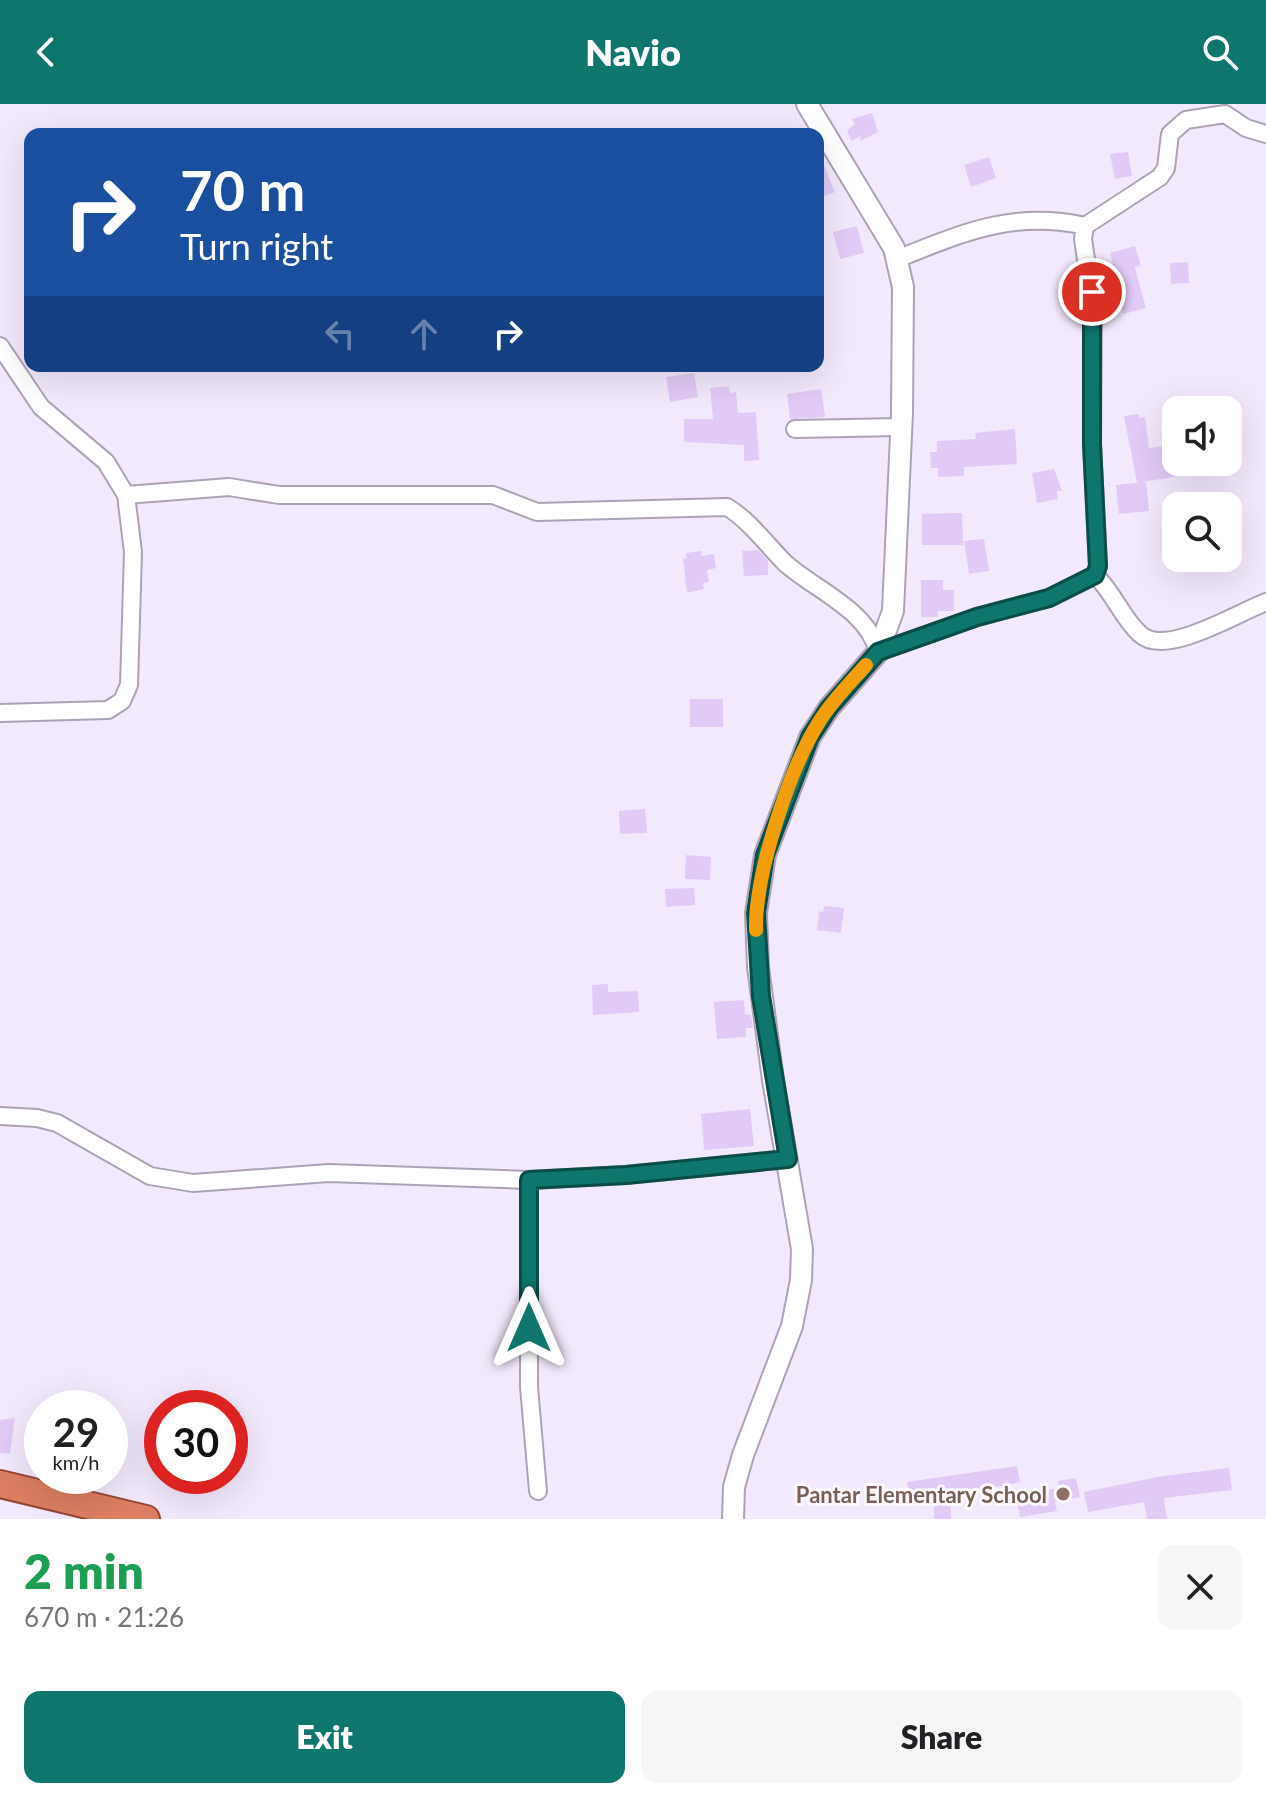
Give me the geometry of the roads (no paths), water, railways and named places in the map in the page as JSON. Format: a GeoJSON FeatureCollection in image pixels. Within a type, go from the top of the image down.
{"type":"FeatureCollection","features":[{"type":"Feature","properties":{"kind":"highway"},"geometry":{"type":"LineString","coordinates":[[0,1484],[146,1519]]}},
{"type":"Feature","properties":{"kind":"street"},"geometry":{"type":"LineString","coordinates":[[807,104],[822,128]]}},
{"type":"Feature","properties":{"kind":"street"},"geometry":{"type":"LineString","coordinates":[[897,259],[988,224],[1015,219],[1064,221],[1085,226],[1160,177],[1166,168],[1170,134],[1186,120],[1225,114],[1246,128],[1266,134]]}},
{"type":"Feature","properties":{"kind":"street"},"geometry":{"type":"LineString","coordinates":[[733,1519],[734,1487],[743,1455],[799,1301],[802,1249],[773,1080],[758,967],[756,913],[765,855],[819,721],[878,652],[893,611],[903,287],[894,248],[824,132]]}},
{"type":"Feature","properties":{"kind":"street"},"geometry":{"type":"LineString","coordinates":[[878,652],[977,617],[1049,598],[1095,575],[1098,566],[1092,444],[1093,307],[1083,239],[1085,226]]}},
{"type":"Feature","properties":{"kind":"street"},"geometry":{"type":"LineString","coordinates":[[0,346],[41,407],[106,462],[126,495],[133,552],[129,685],[122,701],[108,710],[0,713]]}},
{"type":"Feature","properties":{"kind":"street"},"geometry":{"type":"LineString","coordinates":[[795,429],[901,427]]}},
{"type":"Feature","properties":{"kind":"street"},"geometry":{"type":"LineString","coordinates":[[126,495],[229,487],[279,495],[493,495],[537,512],[727,507],[788,565],[855,616],[873,638],[878,652]]}},
{"type":"Feature","properties":{"kind":"street"},"geometry":{"type":"LineString","coordinates":[[1095,575],[1113,592],[1136,631],[1159,642],[1176,641],[1266,602]]}},
{"type":"Feature","properties":{"kind":"street"},"geometry":{"type":"LineString","coordinates":[[0,1116],[37,1118],[57,1123],[150,1176],[170,1181],[329,1173],[529,1180],[626,1175],[788,1159]]}},
{"type":"Feature","properties":{"kind":"street"},"geometry":{"type":"LineString","coordinates":[[529,1180],[529,1387],[538,1491]]}},
{"type":"Feature","properties":{"kind":"place","name":"Pantar Elementary School"},"geometry":{"type":"Point","coordinates":[1063,1494]}}]}
